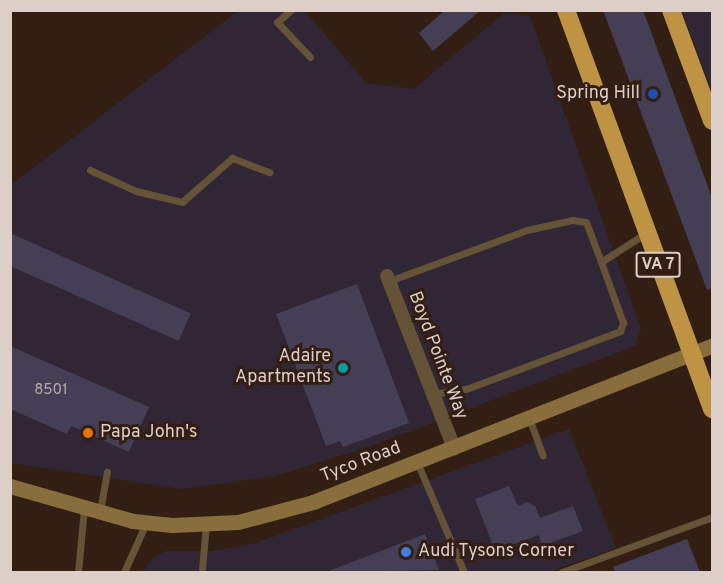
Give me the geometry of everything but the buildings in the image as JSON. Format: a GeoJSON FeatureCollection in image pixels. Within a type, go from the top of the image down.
{"type":"FeatureCollection","features":[{"type":"Feature","properties":{"kind":"highway","name":"VA 7"},"geometry":{"type":"LineString","coordinates":[[566,10],[712,409]]}},
{"type":"Feature","properties":{"kind":"highway"},"geometry":{"type":"LineString","coordinates":[[671,10],[707,88],[712,121]]}},
{"type":"Feature","properties":{"kind":"street","name":"Boyd Pointe Way"},"geometry":{"type":"LineString","coordinates":[[388,279],[454,448]]}},
{"type":"Feature","properties":{"kind":"street","name":"Tyco Road"},"geometry":{"type":"LineString","coordinates":[[10,486],[100,514],[146,522],[206,525],[276,514],[454,448],[712,346]]}},
{"type":"Feature","properties":{"kind":"lane"},"geometry":{"type":"LineString","coordinates":[[291,10],[277,22],[310,57]]}},
{"type":"Feature","properties":{"kind":"lane"},"geometry":{"type":"LineString","coordinates":[[90,170],[136,191],[182,202],[232,158],[269,172]]}},
{"type":"Feature","properties":{"kind":"lane"},"geometry":{"type":"LineString","coordinates":[[388,279],[527,230],[582,220],[601,262],[623,323],[620,331],[466,389],[433,394]]}},
{"type":"Feature","properties":{"kind":"lane"},"geometry":{"type":"LineString","coordinates":[[601,262],[646,233]]}},
{"type":"Feature","properties":{"kind":"lane"},"geometry":{"type":"LineString","coordinates":[[529,418],[543,456]]}},
{"type":"Feature","properties":{"kind":"lane"},"geometry":{"type":"LineString","coordinates":[[417,462],[464,573]]}},
{"type":"Feature","properties":{"kind":"lane"},"geometry":{"type":"LineString","coordinates":[[100,514],[107,472]]}},
{"type":"Feature","properties":{"kind":"lane"},"geometry":{"type":"LineString","coordinates":[[78,573],[84,509]]}},
{"type":"Feature","properties":{"kind":"lane"},"geometry":{"type":"LineString","coordinates":[[562,573],[712,517]]}},
{"type":"Feature","properties":{"kind":"lane"},"geometry":{"type":"LineString","coordinates":[[124,573],[146,522]]}},
{"type":"Feature","properties":{"kind":"lane"},"geometry":{"type":"LineString","coordinates":[[202,569],[206,525]]}},
{"type":"Feature","properties":{"kind":"shaded area"},"geometry":{"type":"Polygon","coordinates":[[[238,11],[305,11],[366,83],[414,89],[504,13],[530,16],[641,329],[635,346],[371,446],[276,476],[181,489],[11,463],[11,185],[238,11]]]}},
{"type":"Feature","properties":{"kind":"shaded area"},"geometry":{"type":"Polygon","coordinates":[[[682,11],[712,11],[712,92],[682,11]]]}},
{"type":"Feature","properties":{"kind":"shaded area"},"geometry":{"type":"Polygon","coordinates":[[[569,429],[616,548],[549,572],[143,572],[153,558],[166,551],[213,551],[253,544],[569,429]]]}},
{"type":"Feature","properties":{"kind":"place","name":"Spring Hill"},"geometry":{"type":"Point","coordinates":[653,94]}},
{"type":"Feature","properties":{"kind":"place","name":"Adaire Apartments"},"geometry":{"type":"Point","coordinates":[343,368]}},
{"type":"Feature","properties":{"kind":"place","name":"Papa John's"},"geometry":{"type":"Point","coordinates":[88,433]}},
{"type":"Feature","properties":{"kind":"place","name":"Audi Tysons Corner"},"geometry":{"type":"Point","coordinates":[406,552]}}]}
